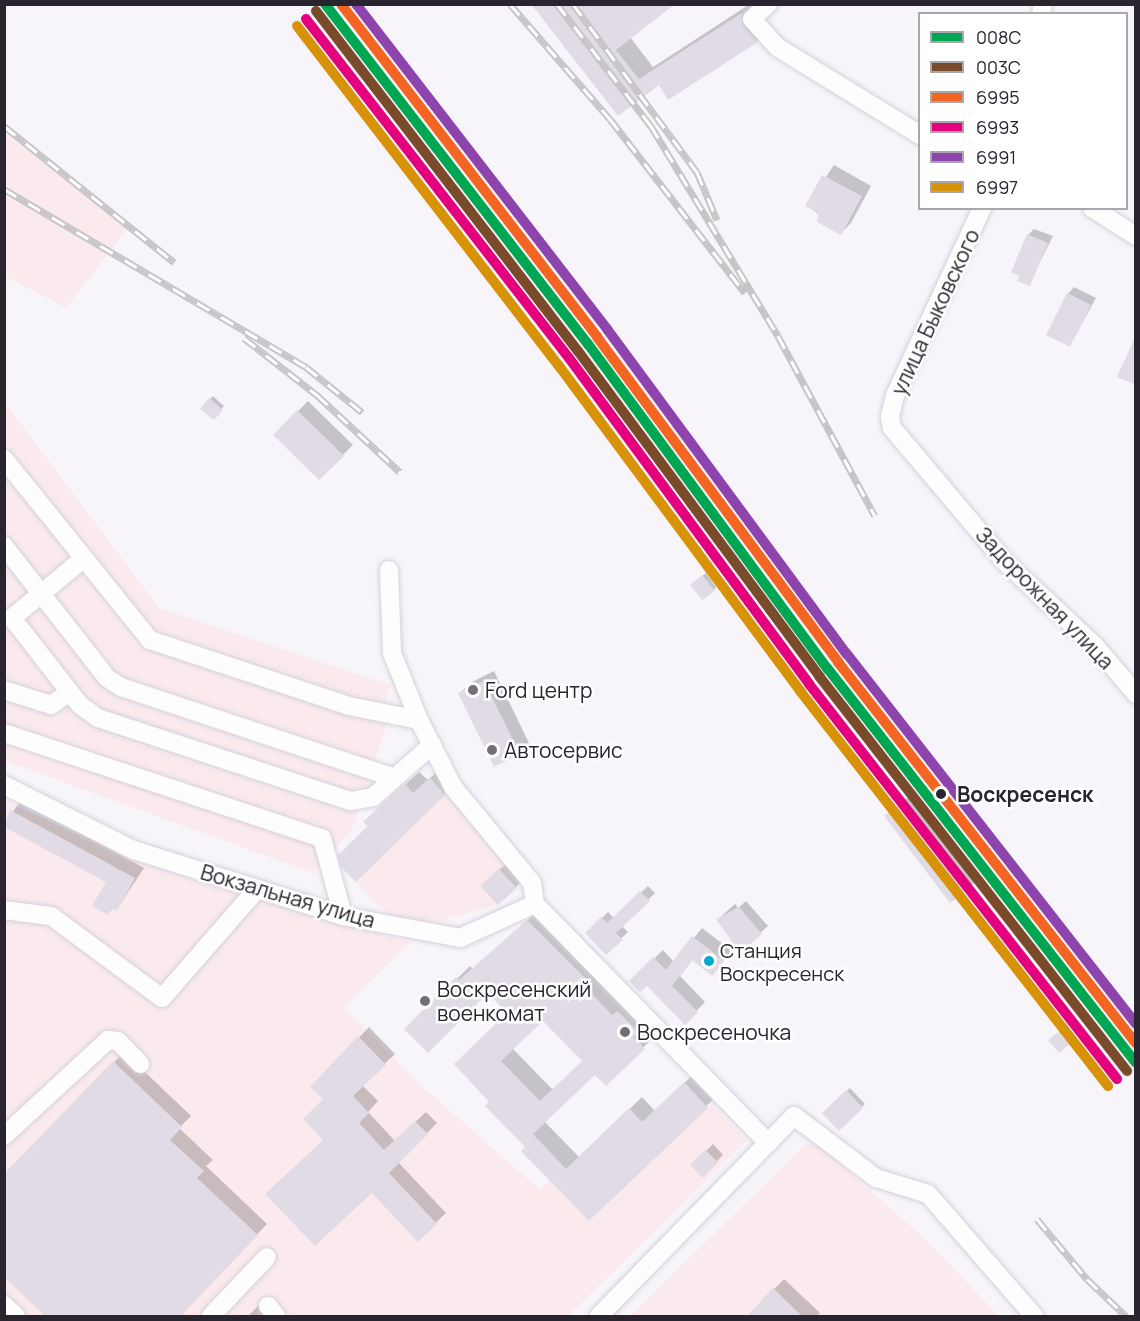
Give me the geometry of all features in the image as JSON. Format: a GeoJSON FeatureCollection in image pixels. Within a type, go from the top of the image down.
{"type":"FeatureCollection","features":[{"type":"Feature","properties":{"kind":"street"},"geometry":{"type":"LineString","coordinates":[[768,4],[752,18],[777,47],[918,134]]}},
{"type":"Feature","properties":{"kind":"street","name":"улица Быковского"},"geometry":{"type":"LineString","coordinates":[[890,417],[896,395],[981,210]]}},
{"type":"Feature","properties":{"kind":"street"},"geometry":{"type":"LineString","coordinates":[[1095,210],[1136,236]]}},
{"type":"Feature","properties":{"kind":"street","name":"Задорожная улица"},"geometry":{"type":"LineString","coordinates":[[890,417],[897,437],[1006,563],[1096,647],[1136,694]]}},
{"type":"Feature","properties":{"kind":"street"},"geometry":{"type":"LineString","coordinates":[[4,459],[150,640],[349,706],[419,720]]}},
{"type":"Feature","properties":{"kind":"street"},"geometry":{"type":"LineString","coordinates":[[4,546],[107,678],[121,687],[394,778]]}},
{"type":"Feature","properties":{"kind":"street"},"geometry":{"type":"LineString","coordinates":[[83,559],[41,594],[8,613],[70,692],[98,718],[351,801],[373,797],[432,745]]}},
{"type":"Feature","properties":{"kind":"street"},"geometry":{"type":"LineString","coordinates":[[389,570],[392,653],[419,720],[453,787],[532,883],[535,903],[768,1143]]}},
{"type":"Feature","properties":{"kind":"street"},"geometry":{"type":"LineString","coordinates":[[4,690],[51,705],[70,692]]}},
{"type":"Feature","properties":{"kind":"street"},"geometry":{"type":"LineString","coordinates":[[4,733],[322,838],[343,916]]}},
{"type":"Feature","properties":{"kind":"street","name":"Вокзальная улица"},"geometry":{"type":"LineString","coordinates":[[4,785],[134,850],[343,916],[460,938],[535,903]]}},
{"type":"Feature","properties":{"kind":"street"},"geometry":{"type":"LineString","coordinates":[[4,910],[51,916],[162,998],[257,889]]}},
{"type":"Feature","properties":{"kind":"street"},"geometry":{"type":"LineString","coordinates":[[4,1136],[108,1040],[118,1041],[140,1064]]}},
{"type":"Feature","properties":{"kind":"street"},"geometry":{"type":"LineString","coordinates":[[598,1317],[795,1116],[876,1178],[928,1194],[1034,1317]]}},
{"type":"Feature","properties":{"kind":"street"},"geometry":{"type":"LineString","coordinates":[[211,1317],[267,1257]]}},
{"type":"Feature","properties":{"kind":"street"},"geometry":{"type":"LineString","coordinates":[[4,1305],[16,1317]]}},
{"type":"Feature","properties":{"kind":"shaded area"},"geometry":{"type":"Polygon","coordinates":[[[4,133],[129,227],[66,308],[5,276],[4,133]]]}},
{"type":"Feature","properties":{"kind":"shaded area"},"geometry":{"type":"Polygon","coordinates":[[[4,401],[159,608],[391,685],[380,718],[388,721],[352,830],[313,873],[5,761],[4,401]]]}},
{"type":"Feature","properties":{"kind":"shaded area"},"geometry":{"type":"Polygon","coordinates":[[[430,777],[507,862],[500,869],[517,888],[498,905],[434,922],[410,923],[391,915],[374,902],[334,859],[368,827],[363,822],[403,783],[413,793],[430,777]]]}},
{"type":"Feature","properties":{"kind":"shaded area"},"geometry":{"type":"Polygon","coordinates":[[[4,800],[132,860],[283,908],[411,942],[344,1007],[424,1088],[540,1190],[550,1181],[589,1221],[711,1104],[747,1140],[568,1316],[5,1316],[4,800]]]}},
{"type":"Feature","properties":{"kind":"shaded area"},"geometry":{"type":"Polygon","coordinates":[[[806,1144],[820,1146],[925,1239],[999,1316],[630,1316],[806,1144]]]}},
{"type":"Feature","properties":{"kind":"building"},"geometry":{"type":"Polygon","coordinates":[[[531,4],[675,4],[616,50],[639,79],[742,13],[743,26],[758,42],[668,100],[659,85],[618,116],[531,4]]]}},
{"type":"Feature","properties":{"kind":"building"},"geometry":{"type":"Polygon","coordinates":[[[822,175],[862,196],[841,235],[817,222],[818,213],[805,206],[822,175]]]}},
{"type":"Feature","properties":{"kind":"building"},"geometry":{"type":"Polygon","coordinates":[[[1027,234],[1048,243],[1030,286],[1017,281],[1019,276],[1011,272],[1027,234]]]}},
{"type":"Feature","properties":{"kind":"building"},"geometry":{"type":"Polygon","coordinates":[[[1067,293],[1091,305],[1070,347],[1046,335],[1067,293]]]}},
{"type":"Feature","properties":{"kind":"building"},"geometry":{"type":"Polygon","coordinates":[[[1136,335],[1136,385],[1117,377],[1136,335]]]}},
{"type":"Feature","properties":{"kind":"building"},"geometry":{"type":"Polygon","coordinates":[[[209,398],[223,410],[214,420],[200,409],[209,398]]]}},
{"type":"Feature","properties":{"kind":"building"},"geometry":{"type":"Polygon","coordinates":[[[297,410],[344,456],[319,480],[273,435],[297,410]]]}},
{"type":"Feature","properties":{"kind":"building"},"geometry":{"type":"Polygon","coordinates":[[[702,575],[715,591],[702,600],[690,585],[702,575]]]}},
{"type":"Feature","properties":{"kind":"building"},"geometry":{"type":"Polygon","coordinates":[[[484,681],[520,754],[494,767],[458,693],[484,681]]]}},
{"type":"Feature","properties":{"kind":"building"},"geometry":{"type":"Polygon","coordinates":[[[430,777],[445,795],[356,882],[341,867],[338,855],[368,826],[363,822],[405,784],[413,793],[430,777]]]}},
{"type":"Feature","properties":{"kind":"building"},"geometry":{"type":"Polygon","coordinates":[[[905,800],[972,887],[950,903],[884,816],[905,800]]]}},
{"type":"Feature","properties":{"kind":"building"},"geometry":{"type":"Polygon","coordinates":[[[10,810],[135,878],[117,911],[112,908],[108,915],[92,906],[106,882],[4,827],[10,810]]]}},
{"type":"Feature","properties":{"kind":"building"},"geometry":{"type":"Polygon","coordinates":[[[499,869],[517,888],[498,905],[480,886],[499,869]]]}},
{"type":"Feature","properties":{"kind":"building"},"geometry":{"type":"Polygon","coordinates":[[[640,891],[650,901],[616,933],[623,940],[606,955],[585,933],[601,917],[607,923],[640,891]]]}},
{"type":"Feature","properties":{"kind":"building"},"geometry":{"type":"Polygon","coordinates":[[[739,907],[762,934],[740,953],[716,919],[739,907]]]}},
{"type":"Feature","properties":{"kind":"building"},"geometry":{"type":"Polygon","coordinates":[[[527,920],[590,983],[586,988],[612,1015],[617,1011],[639,1032],[634,1037],[645,1049],[606,1086],[595,1075],[533,1134],[566,1169],[629,1108],[642,1122],[684,1082],[708,1108],[589,1221],[521,1151],[525,1147],[485,1106],[489,1102],[454,1064],[507,1013],[488,993],[428,1053],[404,1029],[456,977],[459,980],[527,920]],[[543,1021],[501,1061],[540,1101],[582,1061],[543,1021]]]}},
{"type":"Feature","properties":{"kind":"building"},"geometry":{"type":"Polygon","coordinates":[[[692,936],[724,961],[712,976],[692,960],[672,986],[698,1012],[685,1025],[647,986],[640,992],[629,981],[653,957],[666,970],[692,936]]]}},
{"type":"Feature","properties":{"kind":"building"},"geometry":{"type":"Polygon","coordinates":[[[1061,1030],[1071,1043],[1059,1053],[1048,1040],[1061,1030]]]}},
{"type":"Feature","properties":{"kind":"building"},"geometry":{"type":"Polygon","coordinates":[[[358,1036],[386,1065],[353,1096],[369,1113],[359,1123],[384,1150],[415,1121],[428,1134],[389,1173],[437,1224],[418,1242],[372,1193],[315,1246],[265,1194],[323,1140],[303,1119],[323,1099],[310,1087],[358,1036]]]}},
{"type":"Feature","properties":{"kind":"building"},"geometry":{"type":"Polygon","coordinates":[[[113,1061],[182,1127],[170,1140],[204,1171],[197,1178],[258,1235],[180,1317],[46,1317],[4,1277],[4,1174],[113,1061]]]}},
{"type":"Feature","properties":{"kind":"building"},"geometry":{"type":"Polygon","coordinates":[[[846,1090],[863,1108],[839,1131],[822,1113],[846,1090]]]}},
{"type":"Feature","properties":{"kind":"building"},"geometry":{"type":"Polygon","coordinates":[[[705,1150],[718,1162],[703,1178],[690,1165],[705,1150]]]}},
{"type":"Feature","properties":{"kind":"building"},"geometry":{"type":"Polygon","coordinates":[[[773,1288],[803,1317],[746,1317],[773,1288]]]}},
{"type":"Feature","properties":{"kind":"railway"},"geometry":{"type":"LineString","coordinates":[[510,4],[610,119],[745,293]]}},
{"type":"Feature","properties":{"kind":"railway"},"geometry":{"type":"LineString","coordinates":[[557,4],[651,126],[778,336],[875,516]]}},
{"type":"Feature","properties":{"kind":"railway"},"geometry":{"type":"LineString","coordinates":[[573,4],[697,172],[717,220]]}},
{"type":"Feature","properties":{"kind":"railway"},"geometry":{"type":"LineString","coordinates":[[4,126],[174,262]]}},
{"type":"Feature","properties":{"kind":"railway"},"geometry":{"type":"LineString","coordinates":[[4,189],[306,367],[362,412]]}},
{"type":"Feature","properties":{"kind":"railway"},"geometry":{"type":"LineString","coordinates":[[244,338],[317,395],[400,472]]}},
{"type":"Feature","properties":{"kind":"railway"},"geometry":{"type":"LineString","coordinates":[[1037,1219],[1087,1279],[1126,1316]]}},
{"type":"Feature","properties":{"kind":"transit line","name":"008С"},"geometry":{"type":"LineString","coordinates":[[325,4],[588,344],[828,669],[1136,1063]]}},
{"type":"Feature","properties":{"kind":"transit line","name":"6995"},"geometry":{"type":"LineString","coordinates":[[341,4],[597,337],[838,662],[1136,1044]]}},
{"type":"Feature","properties":{"kind":"transit line","name":"6991"},"geometry":{"type":"LineString","coordinates":[[356,4],[607,329],[847,654],[1136,1024]]}},
{"type":"Feature","properties":{"kind":"transit line","name":"003С"},"geometry":{"type":"LineString","coordinates":[[316,11],[578,351],[819,676],[1127,1071]]}},
{"type":"Feature","properties":{"kind":"transit line","name":"6993"},"geometry":{"type":"LineString","coordinates":[[306,19],[569,358],[809,684],[1117,1079]]}},
{"type":"Feature","properties":{"kind":"transit line","name":"6997"},"geometry":{"type":"LineString","coordinates":[[297,26],[559,366],[800,691],[1108,1086]]}},
{"type":"Feature","properties":{"kind":"place","name":"Ford центр"},"geometry":{"type":"Point","coordinates":[473,690]}},
{"type":"Feature","properties":{"kind":"place","name":"Автосервис"},"geometry":{"type":"Point","coordinates":[492,750]}},
{"type":"Feature","properties":{"kind":"place","name":"Воскресенск"},"geometry":{"type":"Point","coordinates":[941,794]}},
{"type":"Feature","properties":{"kind":"place","name":"Станция Воскресенск"},"geometry":{"type":"Point","coordinates":[709,961]}},
{"type":"Feature","properties":{"kind":"place","name":"Воскресенский военкомат"},"geometry":{"type":"Point","coordinates":[425,1001]}},
{"type":"Feature","properties":{"kind":"place","name":"Воскресеночка"},"geometry":{"type":"Point","coordinates":[625,1032]}}]}
